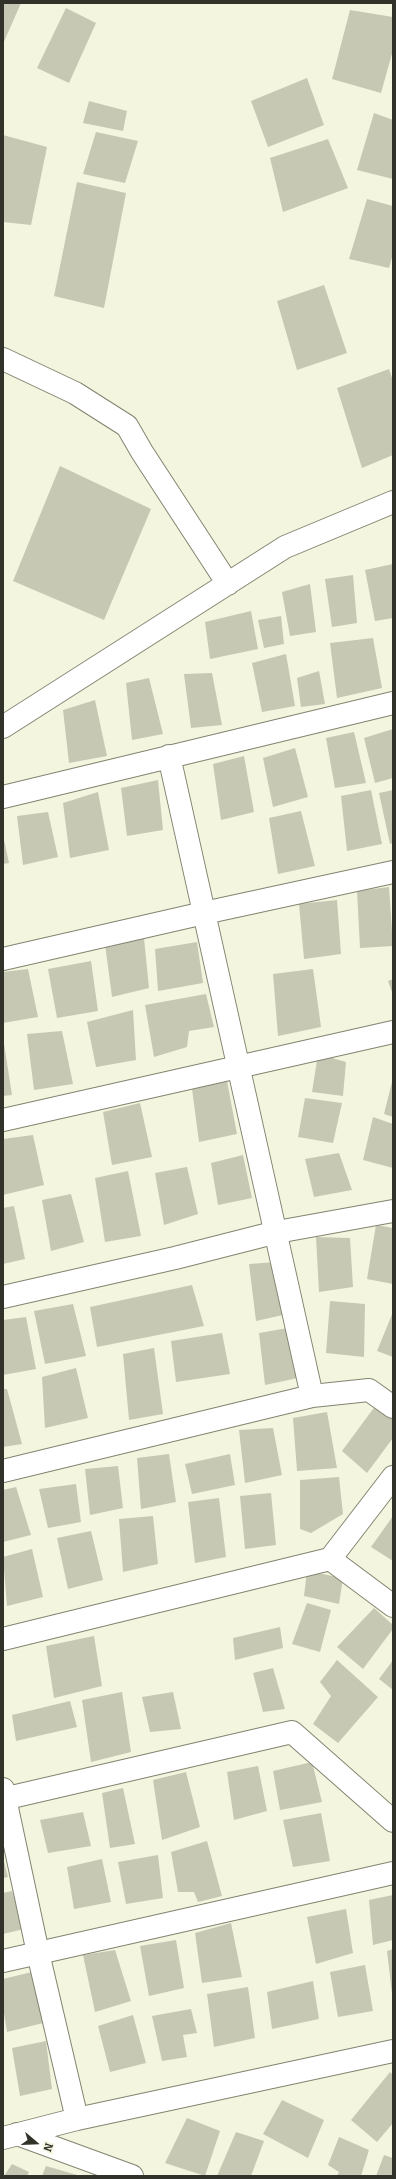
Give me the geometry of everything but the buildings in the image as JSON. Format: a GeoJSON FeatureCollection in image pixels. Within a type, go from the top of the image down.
{"type":"FeatureCollection","features":[{"type":"Feature","properties":{"kind":"street"},"geometry":{"type":"LineString","coordinates":[[3,359],[75,393],[127,426],[142,452],[228,584]]}},
{"type":"Feature","properties":{"kind":"street"},"geometry":{"type":"LineString","coordinates":[[3,727],[285,547],[393,502]]}},
{"type":"Feature","properties":{"kind":"street"},"geometry":{"type":"LineString","coordinates":[[3,797],[393,703]]}},
{"type":"Feature","properties":{"kind":"street"},"geometry":{"type":"LineString","coordinates":[[169,756],[277,1232],[312,1396]]}},
{"type":"Feature","properties":{"kind":"street"},"geometry":{"type":"LineString","coordinates":[[3,959],[393,872]]}},
{"type":"Feature","properties":{"kind":"street"},"geometry":{"type":"LineString","coordinates":[[3,1120],[239,1068],[393,1032]]}},
{"type":"Feature","properties":{"kind":"street"},"geometry":{"type":"LineString","coordinates":[[3,1296],[175,1258],[277,1232],[393,1210]]}},
{"type":"Feature","properties":{"kind":"street"},"geometry":{"type":"LineString","coordinates":[[3,1471],[312,1396],[369,1390],[393,1407]]}},
{"type":"Feature","properties":{"kind":"street"},"geometry":{"type":"LineString","coordinates":[[3,1640],[330,1559],[393,1477]]}},
{"type":"Feature","properties":{"kind":"street"},"geometry":{"type":"LineString","coordinates":[[330,1559],[393,1606]]}},
{"type":"Feature","properties":{"kind":"street"},"geometry":{"type":"LineString","coordinates":[[77,2119],[38,1953],[4,1796],[292,1732],[393,1821]]}},
{"type":"Feature","properties":{"kind":"street"},"geometry":{"type":"LineString","coordinates":[[3,1961],[393,1873]]}},
{"type":"Feature","properties":{"kind":"street"},"geometry":{"type":"LineString","coordinates":[[10,2136],[77,2119],[393,2051]]}},
{"type":"Feature","properties":{"kind":"street"},"geometry":{"type":"LineString","coordinates":[[10,2136],[132,2176]]}}]}
